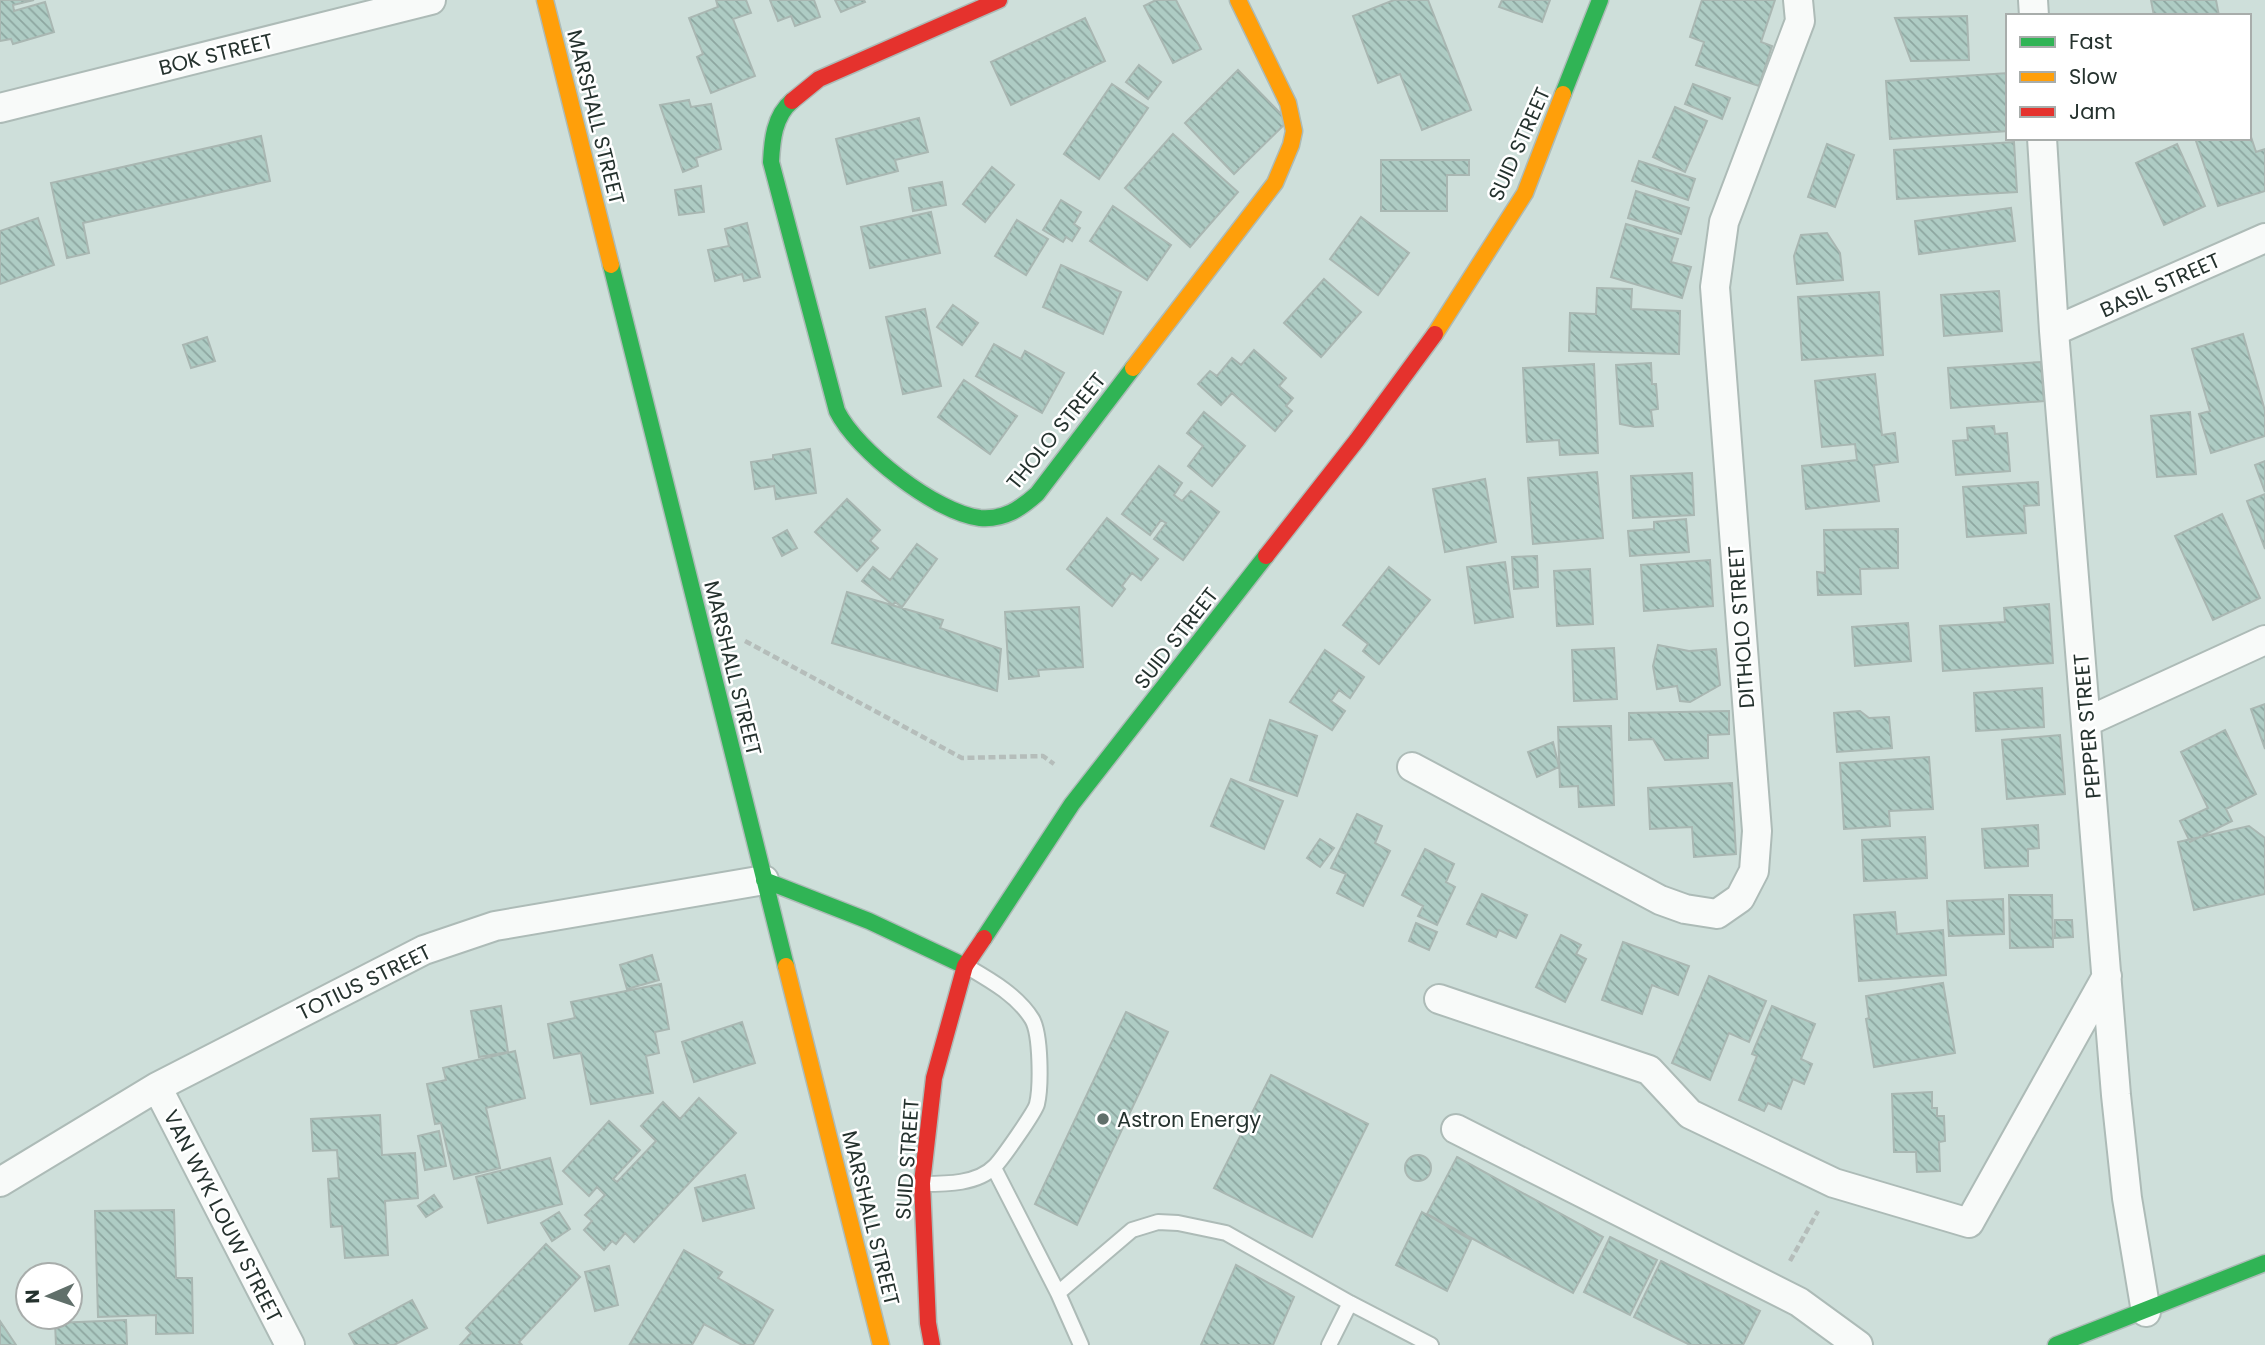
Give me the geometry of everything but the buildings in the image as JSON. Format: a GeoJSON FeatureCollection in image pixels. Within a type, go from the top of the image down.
{"type":"FeatureCollection","features":[{"type":"Feature","properties":{"kind":"street","name":"BOK STREET"},"geometry":{"type":"LineString","coordinates":[[0,108],[431,0]]}},
{"type":"Feature","properties":{"kind":"street","name":"MARSHALL STREET"},"geometry":{"type":"LineString","coordinates":[[545,0],[881,1345]]}},
{"type":"Feature","properties":{"kind":"street","name":"THOLO STREET"},"geometry":{"type":"LineString","coordinates":[[999,0],[819,79],[786,106],[772,135],[771,162],[837,411],[844,428],[856,441],[934,502],[959,514],[988,518],[1017,511],[1037,494],[1275,183],[1289,152],[1294,128],[1288,102],[1238,0]]}},
{"type":"Feature","properties":{"kind":"street","name":"SUID STREET"},"geometry":{"type":"LineString","coordinates":[[932,1345],[927,1310],[922,1184],[934,1077],[965,966],[1072,804],[1357,440],[1443,323],[1525,193],[1600,0]]}},
{"type":"Feature","properties":{"kind":"street","name":"DITHOLO STREET"},"geometry":{"type":"LineString","coordinates":[[1412,767],[1660,900],[1685,909],[1717,914],[1740,898],[1754,871],[1757,831],[1715,287],[1724,222],[1800,21],[1798,0]]}},
{"type":"Feature","properties":{"kind":"street","name":"PEPPER STREET"},"geometry":{"type":"LineString","coordinates":[[2042,140],[2054,331],[2116,1095],[2127,1198],[2146,1312]]}},
{"type":"Feature","properties":{"kind":"street","name":"BASIL STREET"},"geometry":{"type":"LineString","coordinates":[[2054,331],[2265,238]]}},
{"type":"Feature","properties":{"kind":"street"},"geometry":{"type":"LineString","coordinates":[[2087,722],[2265,640]]}},
{"type":"Feature","properties":{"kind":"street"},"geometry":{"type":"LineString","coordinates":[[764,880],[869,921],[965,966]]}},
{"type":"Feature","properties":{"kind":"street","name":"TOTIUS STREET"},"geometry":{"type":"LineString","coordinates":[[0,1182],[157,1087],[424,950],[495,926],[764,880]]}},
{"type":"Feature","properties":{"kind":"street"},"geometry":{"type":"LineString","coordinates":[[1439,999],[1650,1070],[1690,1114],[1834,1183],[1969,1223],[2107,976]]}},
{"type":"Feature","properties":{"kind":"street","name":"VAN WYK LOUW STREET"},"geometry":{"type":"LineString","coordinates":[[157,1087],[290,1345]]}},
{"type":"Feature","properties":{"kind":"street"},"geometry":{"type":"LineString","coordinates":[[1456,1129],[1799,1302],[1858,1345]]}},
{"type":"Feature","properties":{"kind":"street"},"geometry":{"type":"LineString","coordinates":[[2056,1345],[2146,1312],[2265,1263]]}},
{"type":"Feature","properties":{"kind":"lane"},"geometry":{"type":"LineString","coordinates":[[922,1184],[950,1184],[994,1168],[1037,1107],[1040,1061],[1034,1021],[1014,998],[965,966]]}},
{"type":"Feature","properties":{"kind":"lane"},"geometry":{"type":"LineString","coordinates":[[994,1168],[1058,1293],[1081,1345]]}},
{"type":"Feature","properties":{"kind":"lane"},"geometry":{"type":"LineString","coordinates":[[1058,1293],[1132,1230],[1158,1222],[1178,1223],[1226,1233],[1350,1303],[1432,1345]]}},
{"type":"Feature","properties":{"kind":"lane"},"geometry":{"type":"LineString","coordinates":[[1329,1345],[1350,1303]]}},
{"type":"Feature","properties":{"kind":"path"},"geometry":{"type":"LineString","coordinates":[[698,615],[962,758],[1043,756],[1086,787]]}},
{"type":"Feature","properties":{"kind":"path"},"geometry":{"type":"LineString","coordinates":[[1773,1290],[1834,1183]]}},
{"type":"Feature","properties":{"kind":"traffic: fast"},"geometry":{"type":"LineString","coordinates":[[1563,94],[1600,0]]}},
{"type":"Feature","properties":{"kind":"traffic: fast"},"geometry":{"type":"LineString","coordinates":[[792,101],[778,121],[773,137],[771,162],[837,411],[861,443],[899,477],[942,505],[962,514],[989,518],[1011,512],[1037,494],[1133,368]]}},
{"type":"Feature","properties":{"kind":"traffic: fast"},"geometry":{"type":"LineString","coordinates":[[611,265],[786,966]]}},
{"type":"Feature","properties":{"kind":"traffic: fast"},"geometry":{"type":"LineString","coordinates":[[984,938],[1072,804],[1266,556]]}},
{"type":"Feature","properties":{"kind":"traffic: fast"},"geometry":{"type":"LineString","coordinates":[[764,880],[869,921],[965,966]]}},
{"type":"Feature","properties":{"kind":"traffic: fast"},"geometry":{"type":"LineString","coordinates":[[2056,1345],[2265,1263]]}},
{"type":"Feature","properties":{"kind":"traffic: slow"},"geometry":{"type":"LineString","coordinates":[[545,0],[611,265]]}},
{"type":"Feature","properties":{"kind":"traffic: slow"},"geometry":{"type":"LineString","coordinates":[[1133,368],[1275,183],[1291,145],[1294,131],[1288,103],[1238,0]]}},
{"type":"Feature","properties":{"kind":"traffic: slow"},"geometry":{"type":"LineString","coordinates":[[1435,334],[1525,193],[1563,94]]}},
{"type":"Feature","properties":{"kind":"traffic: slow"},"geometry":{"type":"LineString","coordinates":[[786,966],[881,1345]]}},
{"type":"Feature","properties":{"kind":"traffic: jam"},"geometry":{"type":"LineString","coordinates":[[792,101],[819,79],[999,0]]}},
{"type":"Feature","properties":{"kind":"traffic: jam"},"geometry":{"type":"LineString","coordinates":[[1266,556],[1357,440],[1435,334]]}},
{"type":"Feature","properties":{"kind":"traffic: jam"},"geometry":{"type":"LineString","coordinates":[[932,1345],[928,1323],[922,1183],[934,1078],[965,966],[984,938]]}},
{"type":"Feature","properties":{"kind":"place","name":"Astron Energy"},"geometry":{"type":"Point","coordinates":[1103,1119]}}]}
